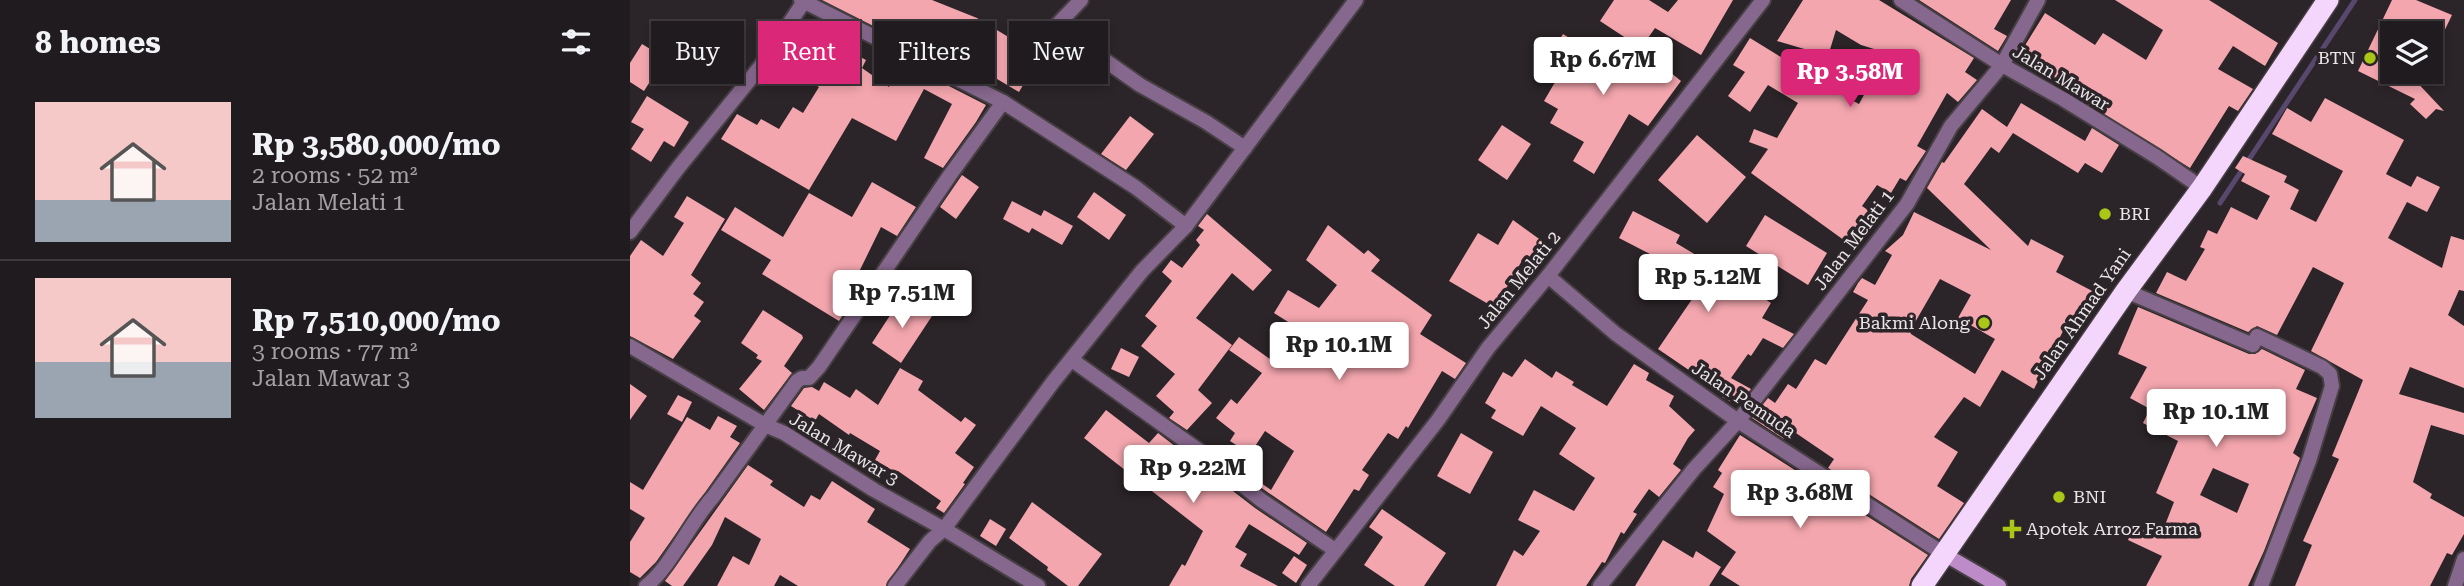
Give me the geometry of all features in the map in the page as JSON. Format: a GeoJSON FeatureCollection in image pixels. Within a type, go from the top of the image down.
{"type":"FeatureCollection","features":[{"type":"Feature","properties":{"kind":"highway","name":"Jalan Ahmad Yani"},"geometry":{"type":"LineString","coordinates":[[1922,586],[2126,291],[2202,188],[2328,0]]}},
{"type":"Feature","properties":{"kind":"street"},"geometry":{"type":"LineString","coordinates":[[1081,0],[1056,26],[1140,85],[1206,122],[1245,148]]}},
{"type":"Feature","properties":{"kind":"street"},"geometry":{"type":"LineString","coordinates":[[895,586],[930,541],[944,529],[1053,382],[1142,271],[1186,226],[1356,0]]}},
{"type":"Feature","properties":{"kind":"street","name":"Jalan Melati 2"},"geometry":{"type":"LineString","coordinates":[[1308,586],[1438,420],[1489,348],[1763,0]]}},
{"type":"Feature","properties":{"kind":"street","name":"Jalan Mawar"},"geometry":{"type":"LineString","coordinates":[[1901,0],[2202,188]]}},
{"type":"Feature","properties":{"kind":"street","name":"Jalan Melati 1"},"geometry":{"type":"LineString","coordinates":[[1600,586],[1694,469],[1738,421],[1907,204],[1951,126],[2002,65],[2038,0]]}},
{"type":"Feature","properties":{"kind":"street"},"geometry":{"type":"LineString","coordinates":[[630,232],[760,67],[803,1],[1003,102],[1135,187],[1186,226]]}},
{"type":"Feature","properties":{"kind":"street"},"geometry":{"type":"LineString","coordinates":[[646,586],[663,568],[699,512],[799,379],[809,378],[819,367],[1003,102]]}},
{"type":"Feature","properties":{"kind":"street","name":"Jalan Pemuda"},"geometry":{"type":"LineString","coordinates":[[1548,276],[1616,334],[1738,421],[1944,554],[1999,586]]}},
{"type":"Feature","properties":{"kind":"street"},"geometry":{"type":"LineString","coordinates":[[2126,291],[2253,345],[2257,336],[2322,367],[2330,374],[2332,386],[2309,461],[2261,586]]}},
{"type":"Feature","properties":{"kind":"street","name":"Jalan Mawar 3"},"geometry":{"type":"LineString","coordinates":[[630,346],[765,425],[784,433],[1038,586]]}},
{"type":"Feature","properties":{"kind":"street"},"geometry":{"type":"LineString","coordinates":[[1072,360],[1201,452],[1261,500],[1335,550]]}},
{"type":"Feature","properties":{"kind":"street"},"geometry":{"type":"LineString","coordinates":[[2455,586],[2464,559]]}},
{"type":"Feature","properties":{"kind":"building"},"geometry":{"type":"Polygon","coordinates":[[[822,0],[932,0],[982,21],[874,21],[874,26],[822,0]]]}},
{"type":"Feature","properties":{"kind":"building"},"geometry":{"type":"Polygon","coordinates":[[[1614,0],[1649,0],[1668,12],[1678,0],[1733,0],[1701,55],[1655,28],[1641,48],[1600,21],[1614,0]]]}},
{"type":"Feature","properties":{"kind":"building"},"geometry":{"type":"Polygon","coordinates":[[[1803,0],[1879,0],[1974,58],[1965,72],[1977,80],[1958,102],[1947,93],[1917,146],[1926,151],[1906,181],[1900,178],[1891,193],[1877,185],[1862,206],[1875,215],[1852,246],[1751,173],[1768,149],[1749,142],[1754,129],[1777,138],[1798,103],[1768,85],[1750,112],[1728,96],[1745,72],[1733,65],[1750,38],[1812,76],[1811,78],[1859,104],[1887,53],[1861,45],[1836,30],[1828,56],[1777,41],[1803,0]]]}},
{"type":"Feature","properties":{"kind":"building"},"geometry":{"type":"Polygon","coordinates":[[[1919,0],[2011,0],[1994,29],[2007,36],[1998,51],[1919,0]]]}},
{"type":"Feature","properties":{"kind":"building"},"geometry":{"type":"Polygon","coordinates":[[[2115,0],[2209,0],[2278,43],[2265,66],[2233,46],[2218,69],[2253,89],[2238,111],[2229,106],[2190,168],[2016,60],[2045,13],[2095,45],[2103,33],[2146,60],[2163,30],[2115,0]]]}},
{"type":"Feature","properties":{"kind":"building"},"geometry":{"type":"Polygon","coordinates":[[[2392,0],[2416,0],[2452,15],[2443,34],[2443,21],[2382,21],[2392,0]]]}},
{"type":"Feature","properties":{"kind":"building"},"geometry":{"type":"Polygon","coordinates":[[[2380,25],[2380,82],[2358,71],[2380,25]]]}},
{"type":"Feature","properties":{"kind":"building"},"geometry":{"type":"Polygon","coordinates":[[[995,29],[1009,37],[1009,84],[1024,84],[1019,92],[995,78],[995,29]]]}},
{"type":"Feature","properties":{"kind":"building"},"geometry":{"type":"Polygon","coordinates":[[[1563,34],[1625,73],[1643,50],[1681,81],[1648,126],[1629,114],[1594,174],[1573,161],[1584,142],[1550,123],[1558,109],[1544,101],[1558,77],[1543,67],[1563,34]]]}},
{"type":"Feature","properties":{"kind":"building"},"geometry":{"type":"Polygon","coordinates":[[[642,44],[651,49],[651,80],[644,91],[630,82],[630,63],[642,44]]]}},
{"type":"Feature","properties":{"kind":"building"},"geometry":{"type":"Polygon","coordinates":[[[860,57],[866,60],[862,68],[874,76],[874,84],[885,84],[889,87],[891,84],[945,84],[986,105],[943,168],[924,158],[952,104],[924,89],[896,141],[852,118],[809,190],[721,139],[737,114],[757,125],[761,119],[779,129],[793,107],[803,113],[819,87],[814,84],[860,84],[860,57]]]}},
{"type":"Feature","properties":{"kind":"building"},"geometry":{"type":"Polygon","coordinates":[[[2384,84],[2419,84],[2444,111],[2436,109],[2426,119],[2410,104],[2415,99],[2384,84]]]}},
{"type":"Feature","properties":{"kind":"building"},"geometry":{"type":"Polygon","coordinates":[[[647,96],[689,122],[674,147],[664,141],[651,162],[631,149],[644,129],[631,122],[647,96]]]}},
{"type":"Feature","properties":{"kind":"building"},"geometry":{"type":"Polygon","coordinates":[[[2325,98],[2404,140],[2386,174],[2411,187],[2417,176],[2440,187],[2427,212],[2407,202],[2388,238],[2442,268],[2451,236],[2464,240],[2464,291],[2459,290],[2448,315],[2464,326],[2464,388],[2410,367],[2399,394],[2464,413],[2464,435],[2431,425],[2413,482],[2432,494],[2430,498],[2464,517],[2464,534],[2452,555],[2447,553],[2430,586],[2295,586],[2312,545],[2303,541],[2339,459],[2332,456],[2363,380],[2311,351],[2344,283],[2313,267],[2277,335],[2257,326],[2248,332],[2156,293],[2167,272],[2186,281],[2205,249],[2200,247],[2208,230],[2217,234],[2231,207],[2257,220],[2270,196],[2241,181],[2245,174],[2235,168],[2243,156],[2287,176],[2284,182],[2299,190],[2290,209],[2316,222],[2343,171],[2272,134],[2287,108],[2311,122],[2325,98]]]}},
{"type":"Feature","properties":{"kind":"building"},"geometry":{"type":"Polygon","coordinates":[[[2021,103],[2085,141],[2092,128],[2119,145],[2102,173],[2085,163],[2078,173],[2013,133],[1999,153],[1991,147],[1964,184],[2028,246],[2031,239],[2064,256],[2056,272],[2098,294],[2084,322],[2071,315],[2034,389],[2002,370],[1980,407],[1964,397],[1934,437],[1958,452],[1937,486],[1964,503],[1939,539],[1828,468],[1834,459],[1790,429],[1784,439],[1752,418],[1768,398],[1775,403],[1788,384],[1796,389],[1815,359],[1826,365],[1868,300],[1853,292],[1858,283],[1862,278],[1875,285],[1892,255],[1885,251],[1903,235],[1914,212],[1991,250],[1927,188],[1942,162],[1944,163],[1982,109],[2007,127],[2021,103]],[[1940,279],[1910,331],[1975,374],[1995,339],[1958,318],[1971,295],[1940,279]]]}},
{"type":"Feature","properties":{"kind":"building"},"geometry":{"type":"Polygon","coordinates":[[[1130,116],[1154,134],[1126,170],[1101,154],[1130,116]]]}},
{"type":"Feature","properties":{"kind":"building"},"geometry":{"type":"Polygon","coordinates":[[[1502,125],[1531,144],[1507,180],[1478,160],[1502,125]]]}},
{"type":"Feature","properties":{"kind":"building"},"geometry":{"type":"Polygon","coordinates":[[[1697,135],[1746,177],[1707,223],[1658,180],[1697,135]]]}},
{"type":"Feature","properties":{"kind":"building"},"geometry":{"type":"Polygon","coordinates":[[[962,175],[979,187],[956,219],[940,207],[962,175]]]}},
{"type":"Feature","properties":{"kind":"building"},"geometry":{"type":"Polygon","coordinates":[[[872,182],[916,207],[897,236],[881,227],[858,274],[867,279],[839,321],[762,274],[771,260],[721,230],[735,207],[783,237],[809,193],[852,217],[872,182]]]}},
{"type":"Feature","properties":{"kind":"building"},"geometry":{"type":"Polygon","coordinates":[[[1094,192],[1126,215],[1109,240],[1077,217],[1094,192]]]}},
{"type":"Feature","properties":{"kind":"building"},"geometry":{"type":"Polygon","coordinates":[[[687,196],[725,219],[691,275],[701,283],[693,294],[704,302],[694,316],[701,321],[673,359],[630,336],[630,256],[641,240],[663,256],[684,223],[674,217],[687,196]]]}},
{"type":"Feature","properties":{"kind":"building"},"geometry":{"type":"Polygon","coordinates":[[[1012,201],[1041,216],[1044,210],[1073,226],[1062,245],[1032,228],[1029,233],[1003,219],[1012,201]]]}},
{"type":"Feature","properties":{"kind":"building"},"geometry":{"type":"Polygon","coordinates":[[[1633,211],[1680,235],[1676,243],[1701,258],[1695,268],[1750,295],[1753,291],[1771,303],[1762,318],[1794,334],[1783,348],[1763,338],[1751,356],[1748,354],[1731,378],[1751,389],[1738,406],[1658,349],[1699,289],[1671,273],[1675,267],[1619,238],[1633,211]]]}},
{"type":"Feature","properties":{"kind":"building"},"geometry":{"type":"Polygon","coordinates":[[[1207,214],[1272,270],[1253,291],[1232,273],[1196,318],[1232,345],[1198,390],[1212,403],[1187,430],[1169,418],[1174,412],[1156,396],[1175,374],[1141,346],[1157,326],[1145,316],[1172,281],[1162,272],[1171,260],[1182,268],[1200,245],[1196,240],[1204,230],[1198,226],[1207,214]]]}},
{"type":"Feature","properties":{"kind":"building"},"geometry":{"type":"Polygon","coordinates":[[[1765,215],[1827,253],[1808,285],[1746,246],[1765,215]]]}},
{"type":"Feature","properties":{"kind":"building"},"geometry":{"type":"Polygon","coordinates":[[[1513,220],[1553,249],[1540,268],[1524,257],[1495,308],[1449,281],[1478,233],[1498,245],[1513,220]]]}},
{"type":"Feature","properties":{"kind":"building"},"geometry":{"type":"Polygon","coordinates":[[[1328,225],[1364,254],[1368,250],[1380,260],[1371,271],[1432,315],[1420,334],[1466,363],[1455,379],[1442,371],[1408,428],[1406,426],[1398,439],[1388,433],[1362,470],[1369,475],[1359,491],[1354,489],[1326,532],[1260,487],[1261,483],[1271,490],[1294,451],[1265,431],[1250,454],[1230,441],[1235,433],[1216,418],[1231,399],[1237,404],[1262,373],[1229,350],[1239,337],[1281,367],[1307,334],[1274,313],[1288,290],[1319,308],[1337,285],[1306,260],[1328,225]]]}},
{"type":"Feature","properties":{"kind":"building"},"geometry":{"type":"Polygon","coordinates":[[[902,297],[932,316],[901,363],[872,343],[902,297]]]}},
{"type":"Feature","properties":{"kind":"building"},"geometry":{"type":"Polygon","coordinates":[[[2138,307],[2249,354],[2255,354],[2262,349],[2305,370],[2296,389],[2317,398],[2293,453],[2300,458],[2248,586],[2146,586],[2162,556],[2128,540],[2134,526],[2160,538],[2174,502],[2156,493],[2178,441],[2143,423],[2150,409],[2130,398],[2147,367],[2118,354],[2138,307]],[[2213,468],[2200,495],[2237,513],[2249,484],[2213,468]]]}},
{"type":"Feature","properties":{"kind":"building"},"geometry":{"type":"Polygon","coordinates":[[[763,310],[803,338],[784,366],[792,373],[764,410],[739,389],[762,361],[741,343],[763,310]]]}},
{"type":"Feature","properties":{"kind":"building"},"geometry":{"type":"Polygon","coordinates":[[[1121,348],[1139,357],[1129,377],[1111,369],[1121,348]]]}},
{"type":"Feature","properties":{"kind":"building"},"geometry":{"type":"Polygon","coordinates":[[[1525,359],[1552,378],[1556,371],[1574,382],[1572,385],[1607,406],[1634,364],[1649,373],[1646,380],[1674,396],[1669,406],[1695,430],[1673,464],[1681,470],[1659,497],[1649,489],[1633,512],[1637,514],[1624,534],[1621,532],[1605,563],[1602,562],[1586,586],[1496,586],[1514,550],[1523,556],[1540,531],[1518,520],[1534,490],[1574,511],[1595,478],[1559,454],[1576,428],[1541,406],[1523,436],[1491,418],[1496,410],[1485,403],[1503,372],[1512,377],[1525,359]]]}},
{"type":"Feature","properties":{"kind":"building"},"geometry":{"type":"Polygon","coordinates":[[[900,368],[923,381],[918,390],[961,422],[965,417],[976,425],[955,453],[974,467],[944,513],[936,508],[941,501],[898,471],[897,473],[875,460],[880,451],[850,433],[849,435],[819,414],[815,421],[791,406],[804,388],[812,387],[819,391],[824,382],[850,398],[856,389],[878,405],[900,368]]]}},
{"type":"Feature","properties":{"kind":"building"},"geometry":{"type":"Polygon","coordinates":[[[630,384],[647,396],[630,420],[630,384]]]}},
{"type":"Feature","properties":{"kind":"building"},"geometry":{"type":"Polygon","coordinates":[[[678,395],[692,402],[682,422],[667,414],[678,395]]]}},
{"type":"Feature","properties":{"kind":"building"},"geometry":{"type":"Polygon","coordinates":[[[1106,410],[1149,443],[1158,433],[1255,508],[1307,543],[1299,555],[1249,524],[1235,547],[1247,554],[1240,566],[1278,586],[1169,586],[1182,564],[1185,566],[1203,531],[1084,438],[1106,410]]]}},
{"type":"Feature","properties":{"kind":"building"},"geometry":{"type":"Polygon","coordinates":[[[718,416],[737,426],[730,437],[740,443],[656,562],[640,578],[630,572],[630,542],[645,518],[630,509],[630,482],[643,490],[687,417],[710,430],[718,416]]]}},
{"type":"Feature","properties":{"kind":"building"},"geometry":{"type":"Polygon","coordinates":[[[1461,433],[1493,452],[1470,494],[1437,476],[1461,433]]]}},
{"type":"Feature","properties":{"kind":"building"},"geometry":{"type":"Polygon","coordinates":[[[1740,435],[1928,555],[1909,586],[1740,586],[1721,574],[1736,552],[1707,531],[1724,494],[1713,487],[1722,473],[1718,470],[1740,435]]]}},
{"type":"Feature","properties":{"kind":"building"},"geometry":{"type":"Polygon","coordinates":[[[748,465],[773,481],[770,485],[804,507],[811,495],[820,500],[832,481],[875,509],[867,522],[910,549],[886,586],[798,586],[780,575],[774,586],[717,586],[733,556],[749,565],[761,539],[725,517],[712,545],[683,586],[672,586],[665,581],[748,465]]]}},
{"type":"Feature","properties":{"kind":"building"},"geometry":{"type":"Polygon","coordinates":[[[1032,502],[1102,554],[1078,586],[1068,586],[1047,570],[1048,567],[1009,538],[1032,502]]]}},
{"type":"Feature","properties":{"kind":"building"},"geometry":{"type":"Polygon","coordinates":[[[1382,509],[1446,553],[1424,586],[1395,586],[1364,565],[1383,537],[1369,527],[1382,509]]]}},
{"type":"Feature","properties":{"kind":"building"},"geometry":{"type":"Polygon","coordinates":[[[990,519],[1006,529],[996,546],[980,536],[990,519]]]}},
{"type":"Feature","properties":{"kind":"building"},"geometry":{"type":"Polygon","coordinates":[[[1663,540],[1693,558],[1696,551],[1721,567],[1709,586],[1635,586],[1663,540]]]}},
{"type":"Feature","properties":{"kind":"building"},"geometry":{"type":"Polygon","coordinates":[[[1294,556],[1307,565],[1296,583],[1282,573],[1294,556]]]}},
{"type":"Feature","properties":{"kind":"waterway"},"geometry":{"type":"LineString","coordinates":[[2220,203],[2355,0]]}},
{"type":"Feature","properties":{"kind":"place","name":"BTN"},"geometry":{"type":"Point","coordinates":[2370,58]}},
{"type":"Feature","properties":{"kind":"place","name":"BRI"},"geometry":{"type":"Point","coordinates":[2105,214]}},
{"type":"Feature","properties":{"kind":"place","name":"Bakmi Along"},"geometry":{"type":"Point","coordinates":[1984,323]}},
{"type":"Feature","properties":{"kind":"place","name":"BNI"},"geometry":{"type":"Point","coordinates":[2059,497]}},
{"type":"Feature","properties":{"kind":"place","name":"Apotek Arroz Farma"},"geometry":{"type":"Point","coordinates":[2012,529]}}]}
